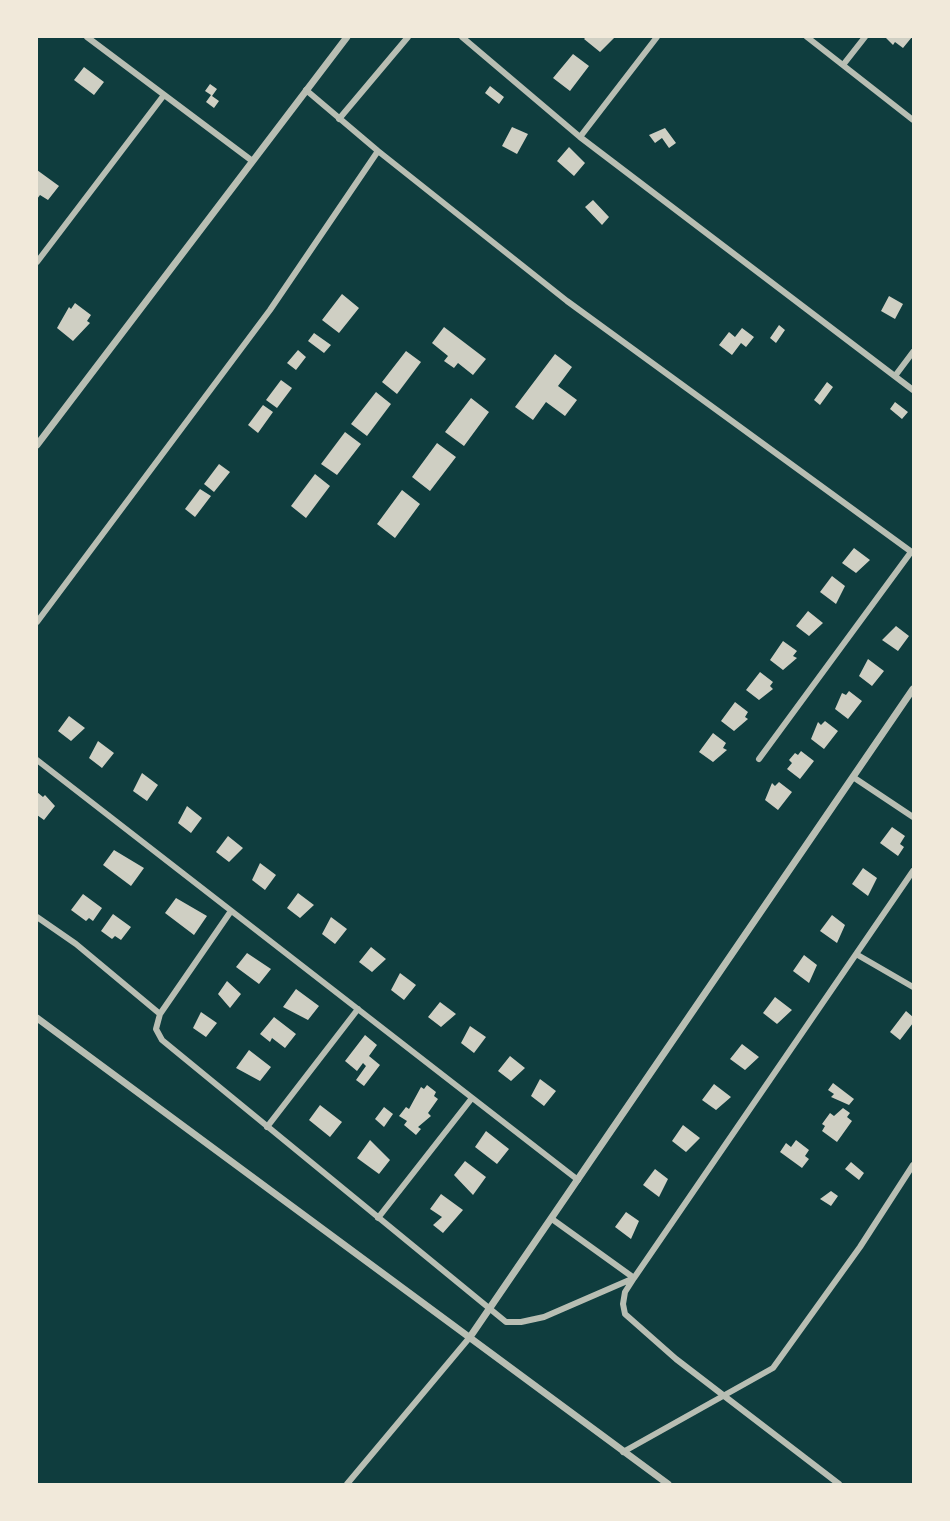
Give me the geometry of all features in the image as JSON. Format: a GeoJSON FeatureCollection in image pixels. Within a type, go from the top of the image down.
{"type":"FeatureCollection","features":[{"type":"Feature","properties":{"kind":"street"},"geometry":{"type":"LineString","coordinates":[[87,37],[251,160]]}},
{"type":"Feature","properties":{"kind":"street"},"geometry":{"type":"LineString","coordinates":[[37,445],[347,37]]}},
{"type":"Feature","properties":{"kind":"street"},"geometry":{"type":"LineString","coordinates":[[339,119],[408,37]]}},
{"type":"Feature","properties":{"kind":"street"},"geometry":{"type":"LineString","coordinates":[[462,37],[580,137],[913,390]]}},
{"type":"Feature","properties":{"kind":"street"},"geometry":{"type":"LineString","coordinates":[[580,137],[657,37]]}},
{"type":"Feature","properties":{"kind":"street"},"geometry":{"type":"LineString","coordinates":[[807,37],[913,120]]}},
{"type":"Feature","properties":{"kind":"street"},"geometry":{"type":"LineString","coordinates":[[843,65],[865,37]]}},
{"type":"Feature","properties":{"kind":"street"},"geometry":{"type":"LineString","coordinates":[[306,90],[378,151],[567,301],[912,552],[759,758]]}},
{"type":"Feature","properties":{"kind":"street"},"geometry":{"type":"LineString","coordinates":[[37,262],[164,95]]}},
{"type":"Feature","properties":{"kind":"street"},"geometry":{"type":"LineString","coordinates":[[37,622],[270,310],[378,151]]}},
{"type":"Feature","properties":{"kind":"street"},"geometry":{"type":"LineString","coordinates":[[895,376],[913,352]]}},
{"type":"Feature","properties":{"kind":"street"},"geometry":{"type":"LineString","coordinates":[[347,1484],[491,1309],[913,689]]}},
{"type":"Feature","properties":{"kind":"street"},"geometry":{"type":"LineString","coordinates":[[37,760],[579,1180]]}},
{"type":"Feature","properties":{"kind":"street"},"geometry":{"type":"LineString","coordinates":[[853,777],[913,817]]}},
{"type":"Feature","properties":{"kind":"street"},"geometry":{"type":"LineString","coordinates":[[839,1484],[676,1359],[625,1314],[623,1304],[625,1292],[634,1278],[913,871]]}},
{"type":"Feature","properties":{"kind":"street"},"geometry":{"type":"LineString","coordinates":[[231,911],[160,1014],[156,1029],[162,1040],[506,1322],[544,1317],[634,1278]]}},
{"type":"Feature","properties":{"kind":"street"},"geometry":{"type":"LineString","coordinates":[[37,917],[76,944],[160,1014]]}},
{"type":"Feature","properties":{"kind":"street"},"geometry":{"type":"LineString","coordinates":[[856,954],[913,987]]}},
{"type":"Feature","properties":{"kind":"street"},"geometry":{"type":"LineString","coordinates":[[267,1127],[358,1009]]}},
{"type":"Feature","properties":{"kind":"street"},"geometry":{"type":"LineString","coordinates":[[37,1018],[668,1484]]}},
{"type":"Feature","properties":{"kind":"street"},"geometry":{"type":"LineString","coordinates":[[379,1218],[472,1098]]}},
{"type":"Feature","properties":{"kind":"street"},"geometry":{"type":"LineString","coordinates":[[623,1452],[724,1395],[745,1387],[773,1368],[860,1247],[913,1165]]}},
{"type":"Feature","properties":{"kind":"street"},"geometry":{"type":"LineString","coordinates":[[552,1219],[634,1278]]}},
{"type":"Feature","properties":{"kind":"building"},"geometry":{"type":"Polygon","coordinates":[[[615,37],[600,52],[584,39],[615,37]]]}},
{"type":"Feature","properties":{"kind":"building"},"geometry":{"type":"Polygon","coordinates":[[[885,37],[912,37],[903,48],[895,42],[893,45],[885,37]]]}},
{"type":"Feature","properties":{"kind":"building"},"geometry":{"type":"Polygon","coordinates":[[[573,54],[589,66],[570,91],[553,78],[573,54]]]}},
{"type":"Feature","properties":{"kind":"building"},"geometry":{"type":"Polygon","coordinates":[[[84,67],[104,82],[94,95],[74,80],[84,67]]]}},
{"type":"Feature","properties":{"kind":"building"},"geometry":{"type":"Polygon","coordinates":[[[210,84],[217,89],[212,96],[219,101],[214,108],[206,102],[211,95],[205,91],[210,84]]]}},
{"type":"Feature","properties":{"kind":"building"},"geometry":{"type":"Polygon","coordinates":[[[490,86],[504,97],[499,104],[485,93],[490,86]]]}},
{"type":"Feature","properties":{"kind":"building"},"geometry":{"type":"Polygon","coordinates":[[[512,127],[528,134],[517,154],[502,146],[512,127]]]}},
{"type":"Feature","properties":{"kind":"building"},"geometry":{"type":"Polygon","coordinates":[[[665,128],[676,143],[669,148],[662,138],[655,143],[649,135],[665,128]]]}},
{"type":"Feature","properties":{"kind":"building"},"geometry":{"type":"Polygon","coordinates":[[[569,147],[585,163],[574,176],[557,161],[569,147]]]}},
{"type":"Feature","properties":{"kind":"building"},"geometry":{"type":"Polygon","coordinates":[[[37,170],[59,186],[48,200],[40,195],[37,199],[37,170]]]}},
{"type":"Feature","properties":{"kind":"building"},"geometry":{"type":"Polygon","coordinates":[[[593,200],[609,217],[602,225],[585,207],[593,200]]]}},
{"type":"Feature","properties":{"kind":"building"},"geometry":{"type":"Polygon","coordinates":[[[342,294],[359,308],[339,333],[322,320],[342,294]]]}},
{"type":"Feature","properties":{"kind":"building"},"geometry":{"type":"Polygon","coordinates":[[[889,296],[903,304],[895,319],[881,311],[889,296]]]}},
{"type":"Feature","properties":{"kind":"building"},"geometry":{"type":"Polygon","coordinates":[[[75,303],[91,315],[87,321],[90,323],[73,341],[57,328],[69,307],[71,309],[75,303]]]}},
{"type":"Feature","properties":{"kind":"building"},"geometry":{"type":"Polygon","coordinates":[[[779,325],[785,330],[776,343],[770,338],[779,325]]]}},
{"type":"Feature","properties":{"kind":"building"},"geometry":{"type":"Polygon","coordinates":[[[444,327],[486,359],[473,375],[458,363],[454,368],[444,361],[448,356],[432,343],[444,327]]]}},
{"type":"Feature","properties":{"kind":"building"},"geometry":{"type":"Polygon","coordinates":[[[742,328],[754,337],[746,347],[741,343],[732,355],[719,345],[729,332],[735,337],[742,328]]]}},
{"type":"Feature","properties":{"kind":"building"},"geometry":{"type":"Polygon","coordinates":[[[314,333],[331,345],[324,353],[308,341],[314,333]]]}},
{"type":"Feature","properties":{"kind":"building"},"geometry":{"type":"Polygon","coordinates":[[[298,350],[306,357],[296,370],[287,363],[298,350]]]}},
{"type":"Feature","properties":{"kind":"building"},"geometry":{"type":"Polygon","coordinates":[[[406,351],[421,362],[397,394],[382,382],[406,351]]]}},
{"type":"Feature","properties":{"kind":"building"},"geometry":{"type":"Polygon","coordinates":[[[555,354],[572,367],[558,386],[577,400],[565,416],[546,402],[533,420],[515,407],[555,354]]]}},
{"type":"Feature","properties":{"kind":"building"},"geometry":{"type":"Polygon","coordinates":[[[281,380],[292,388],[277,408],[266,400],[281,380]]]}},
{"type":"Feature","properties":{"kind":"building"},"geometry":{"type":"Polygon","coordinates":[[[827,382],[833,387],[820,405],[814,400],[827,382]]]}},
{"type":"Feature","properties":{"kind":"building"},"geometry":{"type":"Polygon","coordinates":[[[376,392],[391,404],[367,436],[351,424],[376,392]]]}},
{"type":"Feature","properties":{"kind":"building"},"geometry":{"type":"Polygon","coordinates":[[[471,398],[489,412],[464,446],[445,432],[471,398]]]}},
{"type":"Feature","properties":{"kind":"building"},"geometry":{"type":"Polygon","coordinates":[[[895,402],[908,412],[902,419],[890,409],[895,402]]]}},
{"type":"Feature","properties":{"kind":"building"},"geometry":{"type":"Polygon","coordinates":[[[263,405],[273,412],[258,433],[248,425],[263,405]]]}},
{"type":"Feature","properties":{"kind":"building"},"geometry":{"type":"Polygon","coordinates":[[[345,432],[361,444],[337,475],[321,464],[345,432]]]}},
{"type":"Feature","properties":{"kind":"building"},"geometry":{"type":"Polygon","coordinates":[[[437,443],[456,457],[430,491],[412,477],[437,443]]]}},
{"type":"Feature","properties":{"kind":"building"},"geometry":{"type":"Polygon","coordinates":[[[219,464],[230,472],[214,492],[204,484],[219,464]]]}},
{"type":"Feature","properties":{"kind":"building"},"geometry":{"type":"Polygon","coordinates":[[[315,474],[330,486],[306,518],[291,506],[315,474]]]}},
{"type":"Feature","properties":{"kind":"building"},"geometry":{"type":"Polygon","coordinates":[[[200,489],[211,496],[195,517],[185,509],[200,489]]]}},
{"type":"Feature","properties":{"kind":"building"},"geometry":{"type":"Polygon","coordinates":[[[402,490],[420,504],[395,538],[377,524],[402,490]]]}},
{"type":"Feature","properties":{"kind":"building"},"geometry":{"type":"Polygon","coordinates":[[[854,548],[870,560],[856,573],[842,563],[854,548]]]}},
{"type":"Feature","properties":{"kind":"building"},"geometry":{"type":"Polygon","coordinates":[[[832,576],[845,586],[836,604],[820,592],[832,576]]]}},
{"type":"Feature","properties":{"kind":"building"},"geometry":{"type":"Polygon","coordinates":[[[808,611],[823,623],[809,636],[796,626],[808,611]]]}},
{"type":"Feature","properties":{"kind":"building"},"geometry":{"type":"Polygon","coordinates":[[[896,626],[909,636],[898,651],[882,640],[896,626]]]}},
{"type":"Feature","properties":{"kind":"building"},"geometry":{"type":"Polygon","coordinates":[[[783,641],[797,651],[793,656],[797,658],[783,670],[770,660],[783,641]]]}},
{"type":"Feature","properties":{"kind":"building"},"geometry":{"type":"Polygon","coordinates":[[[868,659],[884,671],[872,686],[859,676],[868,659]]]}},
{"type":"Feature","properties":{"kind":"building"},"geometry":{"type":"Polygon","coordinates":[[[760,672],[773,682],[770,686],[773,689],[759,700],[746,690],[760,672]]]}},
{"type":"Feature","properties":{"kind":"building"},"geometry":{"type":"Polygon","coordinates":[[[849,691],[862,701],[848,719],[835,709],[842,693],[846,695],[849,691]]]}},
{"type":"Feature","properties":{"kind":"building"},"geometry":{"type":"Polygon","coordinates":[[[735,702],[748,712],[745,717],[748,719],[734,731],[721,721],[735,702]]]}},
{"type":"Feature","properties":{"kind":"building"},"geometry":{"type":"Polygon","coordinates":[[[69,716],[85,728],[71,741],[58,731],[69,716]]]}},
{"type":"Feature","properties":{"kind":"building"},"geometry":{"type":"Polygon","coordinates":[[[825,721],[838,731],[824,749],[811,739],[818,722],[821,725],[825,721]]]}},
{"type":"Feature","properties":{"kind":"building"},"geometry":{"type":"Polygon","coordinates":[[[713,733],[726,743],[723,748],[727,750],[713,762],[699,752],[713,733]]]}},
{"type":"Feature","properties":{"kind":"building"},"geometry":{"type":"Polygon","coordinates":[[[98,741],[114,753],[102,768],[89,758],[98,741]]]}},
{"type":"Feature","properties":{"kind":"building"},"geometry":{"type":"Polygon","coordinates":[[[801,751],[814,761],[800,779],[787,769],[792,763],[789,760],[801,751]]]}},
{"type":"Feature","properties":{"kind":"building"},"geometry":{"type":"Polygon","coordinates":[[[142,773],[158,785],[147,801],[133,791],[142,773]]]}},
{"type":"Feature","properties":{"kind":"building"},"geometry":{"type":"Polygon","coordinates":[[[779,782],[792,792],[778,810],[765,800],[772,783],[775,786],[779,782]]]}},
{"type":"Feature","properties":{"kind":"building"},"geometry":{"type":"Polygon","coordinates":[[[37,792],[43,797],[45,795],[55,806],[44,820],[37,815],[37,792]]]}},
{"type":"Feature","properties":{"kind":"building"},"geometry":{"type":"Polygon","coordinates":[[[187,806],[202,818],[191,833],[178,823],[187,806]]]}},
{"type":"Feature","properties":{"kind":"building"},"geometry":{"type":"Polygon","coordinates":[[[892,827],[905,836],[900,844],[904,847],[898,856],[880,843],[892,827]]]}},
{"type":"Feature","properties":{"kind":"building"},"geometry":{"type":"Polygon","coordinates":[[[228,836],[243,848],[229,862],[216,852],[228,836]]]}},
{"type":"Feature","properties":{"kind":"building"},"geometry":{"type":"Polygon","coordinates":[[[114,850],[144,868],[131,886],[103,865],[114,850]]]}},
{"type":"Feature","properties":{"kind":"building"},"geometry":{"type":"Polygon","coordinates":[[[260,863],[276,875],[265,890],[252,880],[260,863]]]}},
{"type":"Feature","properties":{"kind":"building"},"geometry":{"type":"Polygon","coordinates":[[[863,868],[877,878],[868,896],[852,884],[863,868]]]}},
{"type":"Feature","properties":{"kind":"building"},"geometry":{"type":"Polygon","coordinates":[[[298,893],[314,905],[300,918],[287,908],[298,893]]]}},
{"type":"Feature","properties":{"kind":"building"},"geometry":{"type":"Polygon","coordinates":[[[83,894],[102,908],[93,921],[89,918],[86,921],[71,910],[83,894]]]}},
{"type":"Feature","properties":{"kind":"building"},"geometry":{"type":"Polygon","coordinates":[[[176,898],[207,916],[194,935],[165,913],[176,898]]]}},
{"type":"Feature","properties":{"kind":"building"},"geometry":{"type":"Polygon","coordinates":[[[113,914],[131,927],[121,940],[115,936],[112,939],[101,931],[113,914]]]}},
{"type":"Feature","properties":{"kind":"building"},"geometry":{"type":"Polygon","coordinates":[[[832,915],[845,925],[837,943],[820,931],[832,915]]]}},
{"type":"Feature","properties":{"kind":"building"},"geometry":{"type":"Polygon","coordinates":[[[331,917],[347,929],[335,944],[322,934],[331,917]]]}},
{"type":"Feature","properties":{"kind":"building"},"geometry":{"type":"Polygon","coordinates":[[[371,947],[386,959],[372,972],[359,962],[371,947]]]}},
{"type":"Feature","properties":{"kind":"building"},"geometry":{"type":"Polygon","coordinates":[[[247,953],[271,969],[259,984],[236,967],[247,953]]]}},
{"type":"Feature","properties":{"kind":"building"},"geometry":{"type":"Polygon","coordinates":[[[804,955],[817,965],[809,983],[793,971],[804,955]]]}},
{"type":"Feature","properties":{"kind":"building"},"geometry":{"type":"Polygon","coordinates":[[[400,973],[416,985],[404,1000],[391,990],[400,973]]]}},
{"type":"Feature","properties":{"kind":"building"},"geometry":{"type":"Polygon","coordinates":[[[227,981],[241,994],[230,1008],[218,994],[227,981]]]}},
{"type":"Feature","properties":{"kind":"building"},"geometry":{"type":"Polygon","coordinates":[[[296,989],[319,1006],[308,1020],[283,1007],[296,989]]]}},
{"type":"Feature","properties":{"kind":"building"},"geometry":{"type":"Polygon","coordinates":[[[775,997],[792,1010],[777,1024],[763,1013],[775,997]]]}},
{"type":"Feature","properties":{"kind":"building"},"geometry":{"type":"Polygon","coordinates":[[[440,1002],[456,1014],[441,1027],[428,1017],[440,1002]]]}},
{"type":"Feature","properties":{"kind":"building"},"geometry":{"type":"Polygon","coordinates":[[[906,1011],[913,1017],[913,1023],[900,1040],[890,1032],[906,1011]]]}},
{"type":"Feature","properties":{"kind":"building"},"geometry":{"type":"Polygon","coordinates":[[[201,1012],[217,1023],[206,1037],[193,1028],[201,1012]]]}},
{"type":"Feature","properties":{"kind":"building"},"geometry":{"type":"Polygon","coordinates":[[[274,1017],[296,1034],[285,1048],[272,1038],[270,1042],[260,1034],[274,1017]]]}},
{"type":"Feature","properties":{"kind":"building"},"geometry":{"type":"Polygon","coordinates":[[[470,1026],[486,1037],[474,1053],[461,1043],[470,1026]]]}},
{"type":"Feature","properties":{"kind":"building"},"geometry":{"type":"Polygon","coordinates":[[[365,1035],[377,1045],[369,1056],[380,1065],[364,1086],[356,1080],[366,1066],[363,1063],[357,1071],[345,1061],[365,1035]]]}},
{"type":"Feature","properties":{"kind":"building"},"geometry":{"type":"Polygon","coordinates":[[[742,1044],[759,1057],[745,1070],[730,1059],[742,1044]]]}},
{"type":"Feature","properties":{"kind":"building"},"geometry":{"type":"Polygon","coordinates":[[[249,1050],[271,1067],[260,1081],[236,1068],[249,1050]]]}},
{"type":"Feature","properties":{"kind":"building"},"geometry":{"type":"Polygon","coordinates":[[[510,1056],[525,1068],[511,1081],[498,1071],[510,1056]]]}},
{"type":"Feature","properties":{"kind":"building"},"geometry":{"type":"Polygon","coordinates":[[[540,1079],[556,1091],[544,1106],[531,1096],[540,1079]]]}},
{"type":"Feature","properties":{"kind":"building"},"geometry":{"type":"Polygon","coordinates":[[[833,1083],[854,1099],[849,1105],[831,1097],[834,1094],[828,1090],[833,1083]]]}},
{"type":"Feature","properties":{"kind":"building"},"geometry":{"type":"Polygon","coordinates":[[[714,1084],[731,1097],[716,1110],[702,1100],[714,1084]]]}},
{"type":"Feature","properties":{"kind":"building"},"geometry":{"type":"Polygon","coordinates":[[[427,1085],[436,1092],[434,1096],[438,1099],[428,1113],[431,1116],[418,1127],[421,1129],[416,1135],[404,1125],[407,1121],[399,1116],[406,1107],[409,1109],[421,1087],[424,1089],[427,1085]]]}},
{"type":"Feature","properties":{"kind":"building"},"geometry":{"type":"Polygon","coordinates":[[[320,1105],[342,1122],[330,1137],[309,1120],[320,1105]]]}},
{"type":"Feature","properties":{"kind":"building"},"geometry":{"type":"Polygon","coordinates":[[[384,1107],[393,1114],[384,1127],[375,1119],[384,1107]]]}},
{"type":"Feature","properties":{"kind":"building"},"geometry":{"type":"Polygon","coordinates":[[[843,1108],[850,1113],[847,1117],[852,1121],[837,1142],[822,1131],[825,1126],[822,1124],[830,1113],[834,1116],[843,1108]]]}},
{"type":"Feature","properties":{"kind":"building"},"geometry":{"type":"Polygon","coordinates":[[[683,1125],[700,1138],[686,1152],[672,1141],[683,1125]]]}},
{"type":"Feature","properties":{"kind":"building"},"geometry":{"type":"Polygon","coordinates":[[[486,1131],[509,1149],[497,1164],[475,1147],[486,1131]]]}},
{"type":"Feature","properties":{"kind":"building"},"geometry":{"type":"Polygon","coordinates":[[[370,1140],[390,1160],[379,1174],[357,1158],[370,1140]]]}},
{"type":"Feature","properties":{"kind":"building"},"geometry":{"type":"Polygon","coordinates":[[[796,1140],[809,1150],[805,1156],[809,1159],[802,1168],[780,1152],[786,1143],[791,1147],[796,1140]]]}},
{"type":"Feature","properties":{"kind":"building"},"geometry":{"type":"Polygon","coordinates":[[[465,1161],[486,1177],[473,1195],[454,1175],[465,1161]]]}},
{"type":"Feature","properties":{"kind":"building"},"geometry":{"type":"Polygon","coordinates":[[[851,1162],[864,1173],[859,1180],[845,1169],[851,1162]]]}},
{"type":"Feature","properties":{"kind":"building"},"geometry":{"type":"Polygon","coordinates":[[[655,1169],[668,1179],[659,1197],[643,1185],[655,1169]]]}},
{"type":"Feature","properties":{"kind":"building"},"geometry":{"type":"Polygon","coordinates":[[[831,1191],[838,1196],[831,1206],[820,1199],[831,1191]]]}},
{"type":"Feature","properties":{"kind":"building"},"geometry":{"type":"Polygon","coordinates":[[[441,1194],[463,1210],[443,1233],[433,1225],[442,1217],[430,1209],[441,1194]]]}},
{"type":"Feature","properties":{"kind":"building"},"geometry":{"type":"Polygon","coordinates":[[[626,1212],[639,1221],[631,1239],[615,1227],[626,1212]]]}}]}
